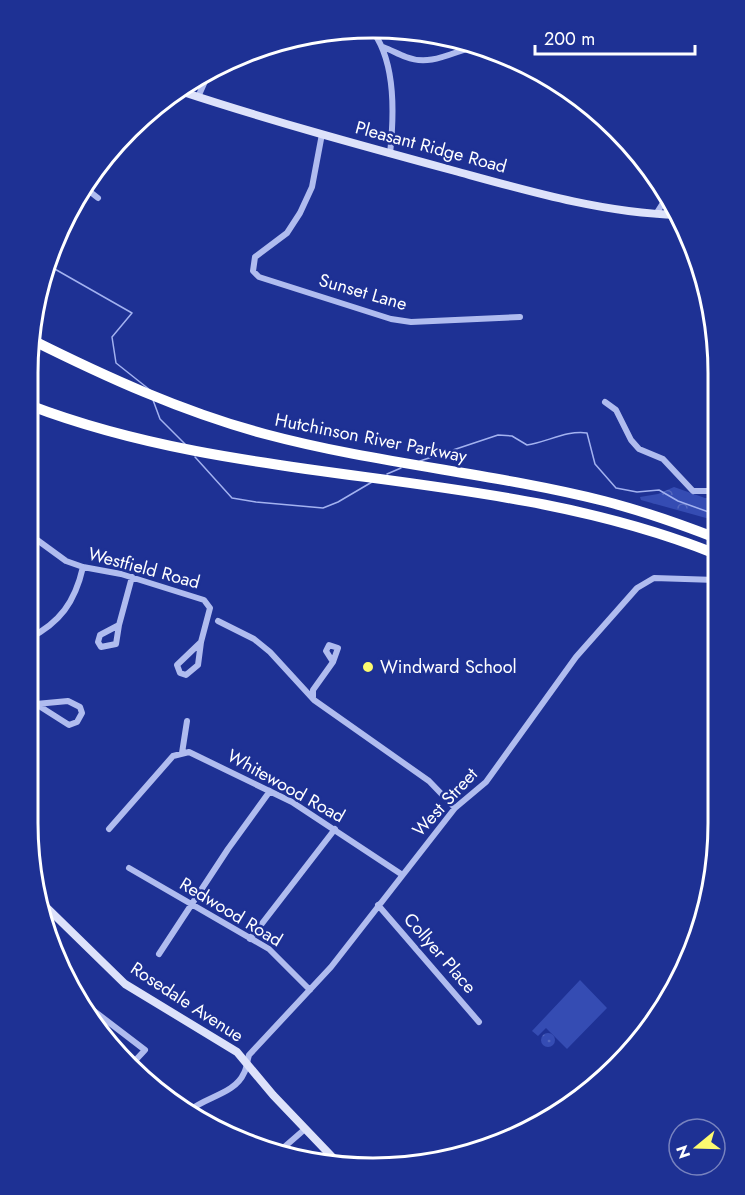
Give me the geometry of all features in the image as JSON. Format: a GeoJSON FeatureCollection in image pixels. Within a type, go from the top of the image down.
{"type":"FeatureCollection","features":[{"type":"Feature","properties":{"kind":"highway","name":"Hutchinson River Parkway"},"geometry":{"type":"LineString","coordinates":[[39,343],[169,403],[266,434],[604,501],[670,520],[708,535]]}},
{"type":"Feature","properties":{"kind":"highway","name":"Hutchinson River Parkway"},"geometry":{"type":"LineString","coordinates":[[38,408],[81,423],[206,454],[571,509],[640,527],[708,551]]}},
{"type":"Feature","properties":{"kind":"street"},"geometry":{"type":"LineString","coordinates":[[377,38],[383,47],[392,110],[390,154]]}},
{"type":"Feature","properties":{"kind":"street"},"geometry":{"type":"LineString","coordinates":[[383,47],[406,57],[423,60],[439,59],[464,50]]}},
{"type":"Feature","properties":{"kind":"street"},"geometry":{"type":"LineString","coordinates":[[198,97],[205,82]]}},
{"type":"Feature","properties":{"kind":"street","name":"Pleasant Ridge Road"},"geometry":{"type":"LineString","coordinates":[[187,93],[390,154],[515,187],[614,209],[668,215]]}},
{"type":"Feature","properties":{"kind":"street","name":"Sunset Lane"},"geometry":{"type":"LineString","coordinates":[[322,134],[314,181],[300,213],[287,233],[261,250],[252,265],[253,271],[259,277],[390,319],[411,322],[520,317]]}},
{"type":"Feature","properties":{"kind":"street"},"geometry":{"type":"LineString","coordinates":[[90,192],[98,198]]}},
{"type":"Feature","properties":{"kind":"street"},"geometry":{"type":"LineString","coordinates":[[656,214],[662,204]]}},
{"type":"Feature","properties":{"kind":"street"},"geometry":{"type":"LineString","coordinates":[[605,402],[616,410],[631,440],[639,449],[663,459],[693,491],[708,492]]}},
{"type":"Feature","properties":{"kind":"street","name":"Westfield Road"},"geometry":{"type":"LineString","coordinates":[[38,540],[66,561],[82,567],[132,577],[204,600],[210,608],[201,642]]}},
{"type":"Feature","properties":{"kind":"street"},"geometry":{"type":"LineString","coordinates":[[38,633],[55,623],[68,609],[78,588],[82,567]]}},
{"type":"Feature","properties":{"kind":"street"},"geometry":{"type":"LineString","coordinates":[[119,625],[132,577]]}},
{"type":"Feature","properties":{"kind":"street","name":"West Street"},"geometry":{"type":"LineString","coordinates":[[195,1107],[207,1098],[234,1086],[245,1071],[249,1054],[331,968],[401,874],[455,807],[486,782],[576,657],[637,588],[654,578],[708,580]]}},
{"type":"Feature","properties":{"kind":"street"},"geometry":{"type":"LineString","coordinates":[[218,621],[254,639],[337,718],[429,781],[455,807]]}},
{"type":"Feature","properties":{"kind":"street"},"geometry":{"type":"LineString","coordinates":[[201,642],[198,666],[186,675],[180,673],[177,664],[180,659],[201,642]]}},
{"type":"Feature","properties":{"kind":"street"},"geometry":{"type":"LineString","coordinates":[[313,697],[313,690],[333,662]]}},
{"type":"Feature","properties":{"kind":"street"},"geometry":{"type":"LineString","coordinates":[[38,704],[68,701],[80,707],[82,713],[77,722],[66,725],[38,705]]}},
{"type":"Feature","properties":{"kind":"street"},"geometry":{"type":"LineString","coordinates":[[109,829],[173,756],[182,753],[187,721]]}},
{"type":"Feature","properties":{"kind":"street","name":"Whitewood Road"},"geometry":{"type":"LineString","coordinates":[[182,753],[189,752],[270,790],[335,829],[401,874]]}},
{"type":"Feature","properties":{"kind":"street"},"geometry":{"type":"LineString","coordinates":[[159,954],[270,790]]}},
{"type":"Feature","properties":{"kind":"street"},"geometry":{"type":"LineString","coordinates":[[250,939],[335,829]]}},
{"type":"Feature","properties":{"kind":"street","name":"Redwood Road"},"geometry":{"type":"LineString","coordinates":[[129,868],[269,949],[310,990]]}},
{"type":"Feature","properties":{"kind":"street","name":"Collyer Place"},"geometry":{"type":"LineString","coordinates":[[378,904],[479,1022]]}},
{"type":"Feature","properties":{"kind":"street","name":"Rosedale Avenue"},"geometry":{"type":"LineString","coordinates":[[50,911],[125,984],[237,1052],[330,1155]]}},
{"type":"Feature","properties":{"kind":"street"},"geometry":{"type":"LineString","coordinates":[[98,1014],[144,1050],[136,1059]]}},
{"type":"Feature","properties":{"kind":"street"},"geometry":{"type":"LineString","coordinates":[[287,1146],[305,1129]]}},
{"type":"Feature","properties":{"kind":"green space"},"geometry":{"type":"Polygon","coordinates":[[[674,487],[708,498],[708,519],[641,500],[640,497],[658,494],[674,487]]]}},
{"type":"Feature","properties":{"kind":"green space"},"geometry":{"type":"Polygon","coordinates":[[[580,980],[607,1008],[567,1049],[546,1028],[538,1036],[532,1031],[580,980]]]}},
{"type":"Feature","properties":{"kind":"green space"},"geometry":{"type":"Polygon","coordinates":[[[548,1033],[553,1035],[555,1040],[553,1045],[548,1047],[543,1045],[541,1040],[543,1035],[548,1033]]]}},
{"type":"Feature","properties":{"kind":"waterway"},"geometry":{"type":"LineString","coordinates":[[54,269],[132,313],[112,337],[116,363],[150,390]]}},
{"type":"Feature","properties":{"kind":"waterway"},"geometry":{"type":"LineString","coordinates":[[153,400],[160,419],[185,444]]}},
{"type":"Feature","properties":{"kind":"waterway"},"geometry":{"type":"LineString","coordinates":[[420,461],[498,435],[512,436],[527,445],[564,435],[587,433],[595,464],[616,488],[637,492],[659,490],[678,501],[708,512]]}},
{"type":"Feature","properties":{"kind":"waterway"},"geometry":{"type":"LineString","coordinates":[[195,457],[232,498],[256,502],[323,508],[372,482]]}},
{"type":"Feature","properties":{"kind":"waterway"},"geometry":{"type":"LineString","coordinates":[[387,474],[401,468]]}},
{"type":"Feature","properties":{"kind":"place","name":"Windward School"},"geometry":{"type":"Point","coordinates":[368,667]}}]}
